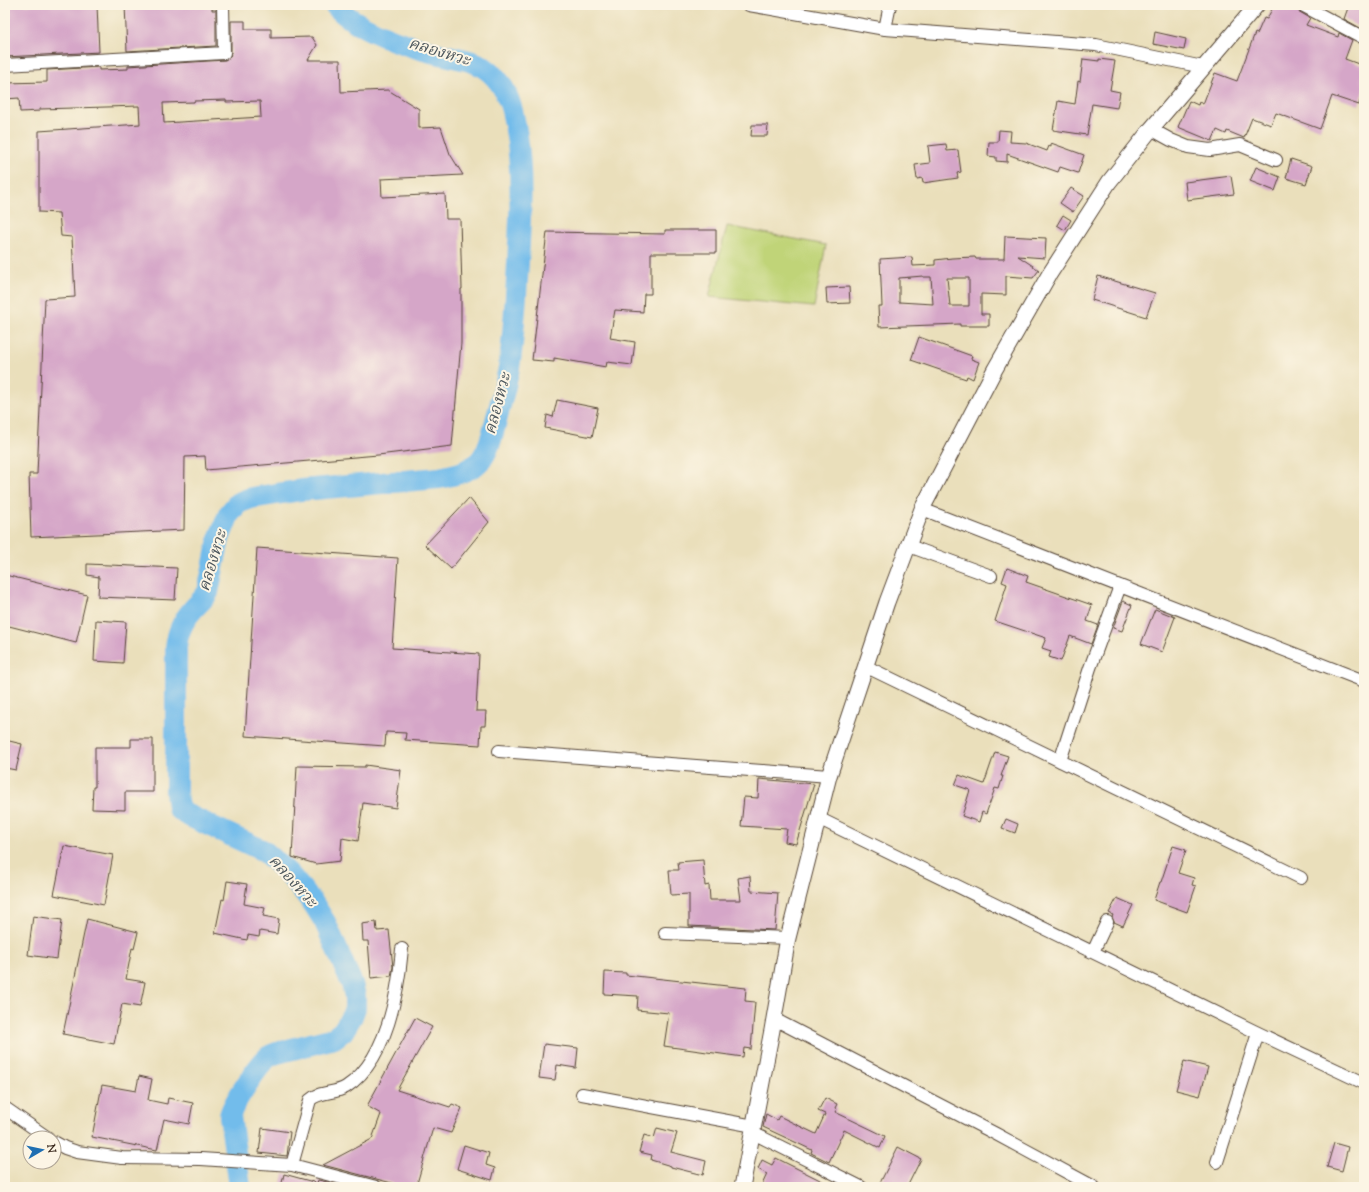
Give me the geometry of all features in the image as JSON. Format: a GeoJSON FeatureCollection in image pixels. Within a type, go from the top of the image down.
{"type":"FeatureCollection","features":[{"type":"Feature","properties":{"kind":"street"},"geometry":{"type":"LineString","coordinates":[[5,65],[224,53],[223,5]]}},
{"type":"Feature","properties":{"kind":"street"},"geometry":{"type":"LineString","coordinates":[[749,5],[885,29],[1096,45],[1204,67]]}},
{"type":"Feature","properties":{"kind":"street"},"geometry":{"type":"LineString","coordinates":[[885,29],[890,5]]}},
{"type":"Feature","properties":{"kind":"street"},"geometry":{"type":"LineString","coordinates":[[742,1187],[788,938],[829,776],[887,602],[922,510],[994,369],[1050,275],[1109,182],[1151,129],[1257,5]]}},
{"type":"Feature","properties":{"kind":"street"},"geometry":{"type":"LineString","coordinates":[[1302,5],[1364,38]]}},
{"type":"Feature","properties":{"kind":"street"},"geometry":{"type":"LineString","coordinates":[[1151,129],[1188,147],[1210,150],[1240,145],[1276,160]]}},
{"type":"Feature","properties":{"kind":"street"},"geometry":{"type":"LineString","coordinates":[[922,510],[1364,681]]}},
{"type":"Feature","properties":{"kind":"street"},"geometry":{"type":"LineString","coordinates":[[909,546],[991,576]]}},
{"type":"Feature","properties":{"kind":"street"},"geometry":{"type":"LineString","coordinates":[[1060,761],[1090,668],[1120,586]]}},
{"type":"Feature","properties":{"kind":"street"},"geometry":{"type":"LineString","coordinates":[[865,666],[1301,878]]}},
{"type":"Feature","properties":{"kind":"street"},"geometry":{"type":"LineString","coordinates":[[498,751],[829,776]]}},
{"type":"Feature","properties":{"kind":"street"},"geometry":{"type":"LineString","coordinates":[[818,818],[1258,1033],[1364,1083]]}},
{"type":"Feature","properties":{"kind":"street"},"geometry":{"type":"LineString","coordinates":[[1093,952],[1107,922]]}},
{"type":"Feature","properties":{"kind":"street"},"geometry":{"type":"LineString","coordinates":[[664,933],[788,938]]}},
{"type":"Feature","properties":{"kind":"street"},"geometry":{"type":"LineString","coordinates":[[292,1165],[310,1100],[319,1095],[335,1092],[350,1084],[369,1063],[383,1038],[392,1014],[397,992],[402,949]]}},
{"type":"Feature","properties":{"kind":"street"},"geometry":{"type":"LineString","coordinates":[[774,1019],[996,1134],[1094,1187]]}},
{"type":"Feature","properties":{"kind":"street"},"geometry":{"type":"LineString","coordinates":[[1217,1162],[1258,1033]]}},
{"type":"Feature","properties":{"kind":"street"},"geometry":{"type":"LineString","coordinates":[[582,1094],[753,1130],[861,1187]]}},
{"type":"Feature","properties":{"kind":"street"},"geometry":{"type":"LineString","coordinates":[[5,1108],[37,1130]]}},
{"type":"Feature","properties":{"kind":"street"},"geometry":{"type":"LineString","coordinates":[[62,1146],[77,1152],[122,1158],[255,1162],[292,1165],[376,1187]]}},
{"type":"Feature","properties":{"kind":"green space"},"geometry":{"type":"Polygon","coordinates":[[[727,226],[826,245],[814,307],[709,297],[727,226]]]}},
{"type":"Feature","properties":{"kind":"building"},"geometry":{"type":"Polygon","coordinates":[[[5,5],[97,5],[99,52],[5,57],[5,5]]]}},
{"type":"Feature","properties":{"kind":"building"},"geometry":{"type":"Polygon","coordinates":[[[125,5],[212,5],[212,10],[216,10],[216,46],[127,51],[125,5]]]}},
{"type":"Feature","properties":{"kind":"building"},"geometry":{"type":"Polygon","coordinates":[[[1274,5],[1295,5],[1298,11],[1310,18],[1306,25],[1338,37],[1339,33],[1352,40],[1345,59],[1364,66],[1364,88],[1359,105],[1332,96],[1320,129],[1276,113],[1271,125],[1252,118],[1244,138],[1227,131],[1226,134],[1217,130],[1212,141],[1178,127],[1189,101],[1198,105],[1199,102],[1203,104],[1215,73],[1237,81],[1255,33],[1257,34],[1264,18],[1267,19],[1274,5]]]}},
{"type":"Feature","properties":{"kind":"building"},"geometry":{"type":"Polygon","coordinates":[[[1349,5],[1356,5],[1364,8],[1364,30],[1344,19],[1349,5]]]}},
{"type":"Feature","properties":{"kind":"building"},"geometry":{"type":"Polygon","coordinates":[[[231,21],[245,21],[245,29],[271,29],[271,38],[312,37],[317,45],[308,60],[340,60],[341,92],[388,90],[419,109],[419,128],[441,127],[450,154],[463,175],[381,179],[382,197],[445,194],[446,219],[460,219],[462,289],[461,343],[452,446],[378,455],[206,470],[205,456],[185,457],[184,530],[31,537],[29,474],[37,474],[45,299],[75,297],[72,237],[61,236],[59,213],[39,212],[39,131],[140,124],[139,106],[40,109],[40,111],[20,112],[19,98],[5,99],[5,83],[47,82],[47,70],[99,67],[99,70],[128,69],[128,66],[225,60],[230,57],[231,21]],[[226,100],[163,103],[164,123],[261,117],[260,101],[226,102],[226,100]]]}},
{"type":"Feature","properties":{"kind":"building"},"geometry":{"type":"Polygon","coordinates":[[[1155,32],[1186,39],[1184,50],[1153,44],[1155,32]]]}},
{"type":"Feature","properties":{"kind":"building"},"geometry":{"type":"Polygon","coordinates":[[[1083,59],[1115,61],[1110,90],[1120,92],[1117,108],[1092,104],[1087,135],[1053,130],[1058,101],[1075,104],[1083,59]]]}},
{"type":"Feature","properties":{"kind":"building"},"geometry":{"type":"Polygon","coordinates":[[[752,125],[768,125],[767,136],[751,136],[752,125]]]}},
{"type":"Feature","properties":{"kind":"building"},"geometry":{"type":"Polygon","coordinates":[[[999,130],[1011,131],[1010,142],[1026,143],[1047,151],[1049,146],[1051,147],[1051,143],[1084,155],[1078,173],[1060,167],[1058,172],[1007,154],[1007,162],[996,161],[996,157],[988,156],[989,142],[998,142],[999,130]]]}},
{"type":"Feature","properties":{"kind":"building"},"geometry":{"type":"Polygon","coordinates":[[[946,144],[947,151],[958,150],[961,172],[957,173],[958,178],[923,183],[922,178],[917,179],[915,165],[930,163],[928,146],[946,144]]]}},
{"type":"Feature","properties":{"kind":"building"},"geometry":{"type":"Polygon","coordinates":[[[1291,159],[1312,166],[1306,184],[1286,178],[1291,159]]]}},
{"type":"Feature","properties":{"kind":"building"},"geometry":{"type":"Polygon","coordinates":[[[1256,167],[1280,177],[1275,191],[1250,181],[1256,167]]]}},
{"type":"Feature","properties":{"kind":"building"},"geometry":{"type":"Polygon","coordinates":[[[1231,176],[1234,194],[1187,200],[1185,182],[1231,176]]]}},
{"type":"Feature","properties":{"kind":"building"},"geometry":{"type":"Polygon","coordinates":[[[1071,188],[1084,196],[1073,212],[1060,203],[1071,188]]]}},
{"type":"Feature","properties":{"kind":"building"},"geometry":{"type":"Polygon","coordinates":[[[1063,215],[1071,220],[1065,230],[1057,225],[1063,215]]]}},
{"type":"Feature","properties":{"kind":"building"},"geometry":{"type":"Polygon","coordinates":[[[665,230],[716,230],[716,253],[651,253],[651,294],[644,294],[643,312],[615,310],[610,338],[635,342],[632,365],[607,362],[606,367],[554,358],[554,362],[532,360],[547,232],[665,234],[665,230]]]}},
{"type":"Feature","properties":{"kind":"building"},"geometry":{"type":"Polygon","coordinates":[[[1005,236],[1046,238],[1045,258],[1018,256],[1039,270],[1033,278],[1006,276],[1006,295],[981,294],[981,314],[989,314],[989,326],[960,326],[960,324],[879,327],[878,306],[882,306],[880,259],[912,257],[913,266],[935,265],[935,260],[952,258],[975,257],[976,259],[1004,259],[1005,236]],[[923,276],[899,278],[899,302],[933,304],[931,277],[923,276]],[[947,278],[950,306],[969,306],[969,278],[947,278]]]}},
{"type":"Feature","properties":{"kind":"building"},"geometry":{"type":"Polygon","coordinates":[[[1098,276],[1155,293],[1146,317],[1092,300],[1098,276]]]}},
{"type":"Feature","properties":{"kind":"building"},"geometry":{"type":"Polygon","coordinates":[[[849,287],[850,303],[827,304],[826,288],[849,287]]]}},
{"type":"Feature","properties":{"kind":"building"},"geometry":{"type":"Polygon","coordinates":[[[919,337],[972,356],[971,359],[979,362],[973,379],[967,376],[966,379],[911,360],[919,337]]]}},
{"type":"Feature","properties":{"kind":"building"},"geometry":{"type":"Polygon","coordinates":[[[557,400],[598,408],[592,437],[545,428],[547,415],[553,417],[557,400]]]}},
{"type":"Feature","properties":{"kind":"building"},"geometry":{"type":"Polygon","coordinates":[[[469,498],[489,522],[451,569],[425,545],[469,498]]]}},
{"type":"Feature","properties":{"kind":"building"},"geometry":{"type":"Polygon","coordinates":[[[257,548],[398,558],[392,648],[479,654],[476,711],[486,711],[485,726],[481,726],[480,745],[405,740],[406,733],[386,732],[385,746],[245,736],[257,548]]]}},
{"type":"Feature","properties":{"kind":"building"},"geometry":{"type":"Polygon","coordinates":[[[87,564],[177,568],[175,600],[98,597],[99,577],[87,575],[87,564]]]}},
{"type":"Feature","properties":{"kind":"building"},"geometry":{"type":"Polygon","coordinates":[[[1007,568],[1028,576],[1026,582],[1092,605],[1087,621],[1098,625],[1091,644],[1070,636],[1061,661],[1049,657],[1051,651],[1042,648],[1046,638],[995,621],[1007,584],[1002,582],[1007,568]]]}},
{"type":"Feature","properties":{"kind":"building"},"geometry":{"type":"Polygon","coordinates":[[[5,575],[87,595],[76,643],[5,625],[5,575]]]}},
{"type":"Feature","properties":{"kind":"building"},"geometry":{"type":"Polygon","coordinates":[[[1123,601],[1132,605],[1122,631],[1113,628],[1123,601]]]}},
{"type":"Feature","properties":{"kind":"building"},"geometry":{"type":"Polygon","coordinates":[[[1155,609],[1175,617],[1162,652],[1141,644],[1155,609]]]}},
{"type":"Feature","properties":{"kind":"building"},"geometry":{"type":"Polygon","coordinates":[[[96,620],[126,622],[123,663],[94,661],[96,620]]]}},
{"type":"Feature","properties":{"kind":"building"},"geometry":{"type":"Polygon","coordinates":[[[131,739],[153,739],[153,792],[125,792],[125,810],[92,809],[93,787],[95,787],[95,747],[131,747],[131,739]]]}},
{"type":"Feature","properties":{"kind":"building"},"geometry":{"type":"Polygon","coordinates":[[[5,740],[22,744],[16,770],[5,768],[5,740]]]}},
{"type":"Feature","properties":{"kind":"building"},"geometry":{"type":"Polygon","coordinates":[[[995,752],[1008,756],[1001,776],[1003,776],[999,789],[995,788],[986,814],[982,812],[979,822],[962,816],[970,790],[955,785],[959,775],[984,784],[995,752]]]}},
{"type":"Feature","properties":{"kind":"building"},"geometry":{"type":"Polygon","coordinates":[[[365,765],[401,770],[396,808],[363,803],[358,841],[342,838],[340,861],[316,864],[292,857],[297,766],[365,767],[365,765]]]}},
{"type":"Feature","properties":{"kind":"building"},"geometry":{"type":"Polygon","coordinates":[[[759,779],[814,784],[796,844],[785,842],[787,829],[741,826],[744,797],[758,798],[759,779]]]}},
{"type":"Feature","properties":{"kind":"building"},"geometry":{"type":"Polygon","coordinates":[[[1006,819],[1018,824],[1015,833],[1002,828],[1006,819]]]}},
{"type":"Feature","properties":{"kind":"building"},"geometry":{"type":"Polygon","coordinates":[[[64,846],[113,855],[104,905],[54,895],[64,846]]]}},
{"type":"Feature","properties":{"kind":"building"},"geometry":{"type":"Polygon","coordinates":[[[1173,846],[1186,850],[1178,873],[1194,878],[1192,885],[1196,886],[1187,912],[1154,900],[1173,846]]]}},
{"type":"Feature","properties":{"kind":"building"},"geometry":{"type":"Polygon","coordinates":[[[703,860],[705,886],[709,885],[710,900],[741,900],[738,878],[750,876],[751,891],[778,893],[775,930],[689,926],[689,894],[671,895],[669,870],[679,870],[678,862],[703,860]]]}},
{"type":"Feature","properties":{"kind":"building"},"geometry":{"type":"Polygon","coordinates":[[[227,881],[247,884],[244,904],[265,908],[263,916],[279,919],[277,934],[260,931],[259,937],[248,935],[247,940],[215,933],[222,899],[224,900],[227,881]]]}},
{"type":"Feature","properties":{"kind":"building"},"geometry":{"type":"Polygon","coordinates":[[[1117,898],[1133,905],[1123,926],[1114,922],[1112,917],[1113,915],[1109,913],[1117,898]]]}},
{"type":"Feature","properties":{"kind":"building"},"geometry":{"type":"Polygon","coordinates":[[[33,916],[62,920],[57,959],[28,955],[33,916]]]}},
{"type":"Feature","properties":{"kind":"building"},"geometry":{"type":"Polygon","coordinates":[[[87,919],[138,932],[134,949],[132,948],[126,979],[145,982],[140,1007],[122,1004],[114,1044],[63,1034],[87,919]]]}},
{"type":"Feature","properties":{"kind":"building"},"geometry":{"type":"Polygon","coordinates":[[[376,922],[377,931],[389,930],[393,967],[391,976],[371,978],[368,941],[363,941],[362,924],[376,922]]]}},
{"type":"Feature","properties":{"kind":"building"},"geometry":{"type":"Polygon","coordinates":[[[605,972],[626,973],[626,975],[746,988],[745,1001],[755,1002],[751,1049],[744,1048],[743,1057],[664,1046],[669,1013],[637,1010],[638,996],[604,994],[605,972]]]}},
{"type":"Feature","properties":{"kind":"building"},"geometry":{"type":"Polygon","coordinates":[[[415,1018],[432,1027],[397,1090],[450,1107],[452,1104],[462,1108],[451,1133],[433,1128],[416,1187],[407,1187],[323,1165],[372,1139],[381,1114],[367,1106],[415,1018]]]}},
{"type":"Feature","properties":{"kind":"building"},"geometry":{"type":"Polygon","coordinates":[[[544,1044],[578,1048],[576,1068],[557,1065],[555,1080],[539,1078],[544,1044]]]}},
{"type":"Feature","properties":{"kind":"building"},"geometry":{"type":"Polygon","coordinates":[[[1184,1061],[1208,1067],[1200,1096],[1176,1090],[1184,1061]]]}},
{"type":"Feature","properties":{"kind":"building"},"geometry":{"type":"Polygon","coordinates":[[[139,1076],[152,1079],[148,1100],[167,1104],[168,1098],[193,1103],[189,1124],[164,1119],[157,1150],[92,1137],[102,1085],[136,1091],[139,1076]]]}},
{"type":"Feature","properties":{"kind":"building"},"geometry":{"type":"Polygon","coordinates":[[[825,1098],[837,1104],[835,1108],[837,1109],[835,1112],[885,1136],[880,1148],[844,1130],[829,1162],[811,1153],[812,1150],[763,1127],[766,1114],[777,1120],[779,1116],[816,1134],[825,1114],[818,1111],[825,1098]]]}},
{"type":"Feature","properties":{"kind":"building"},"geometry":{"type":"Polygon","coordinates":[[[262,1128],[290,1132],[287,1156],[259,1153],[262,1128]]]}},
{"type":"Feature","properties":{"kind":"building"},"geometry":{"type":"Polygon","coordinates":[[[657,1128],[677,1133],[671,1152],[706,1161],[703,1175],[651,1160],[652,1155],[639,1152],[644,1135],[654,1138],[657,1128]]]}},
{"type":"Feature","properties":{"kind":"building"},"geometry":{"type":"Polygon","coordinates":[[[1334,1143],[1348,1147],[1342,1171],[1327,1167],[1334,1143]]]}},
{"type":"Feature","properties":{"kind":"building"},"geometry":{"type":"Polygon","coordinates":[[[464,1145],[489,1153],[486,1165],[495,1168],[492,1180],[457,1169],[464,1145]]]}},
{"type":"Feature","properties":{"kind":"building"},"geometry":{"type":"Polygon","coordinates":[[[898,1147],[921,1159],[907,1187],[887,1187],[880,1183],[898,1147]]]}},
{"type":"Feature","properties":{"kind":"building"},"geometry":{"type":"Polygon","coordinates":[[[776,1158],[834,1187],[761,1187],[767,1174],[758,1169],[762,1160],[772,1165],[776,1158]]]}},
{"type":"Feature","properties":{"kind":"building"},"geometry":{"type":"Polygon","coordinates":[[[284,1174],[317,1183],[318,1180],[332,1183],[331,1187],[281,1187],[284,1174]]]}},
{"type":"Feature","properties":{"kind":"waterway","name":"คลองหวะ"},"geometry":{"type":"LineString","coordinates":[[240,1187],[230,1116],[240,1094],[258,1068],[269,1056],[334,1038],[343,1031],[355,1008],[355,996],[352,984],[325,922],[313,903],[289,874],[264,851],[185,814],[178,808],[176,792],[176,647],[178,635],[186,619],[208,592],[219,539],[229,514],[238,503],[251,498],[302,490],[439,478],[463,472],[479,462],[486,452],[490,442],[504,391],[509,368],[515,316],[520,215],[520,168],[515,122],[512,109],[504,89],[493,75],[478,64],[423,50],[381,35],[355,21],[335,5]]}}]}
